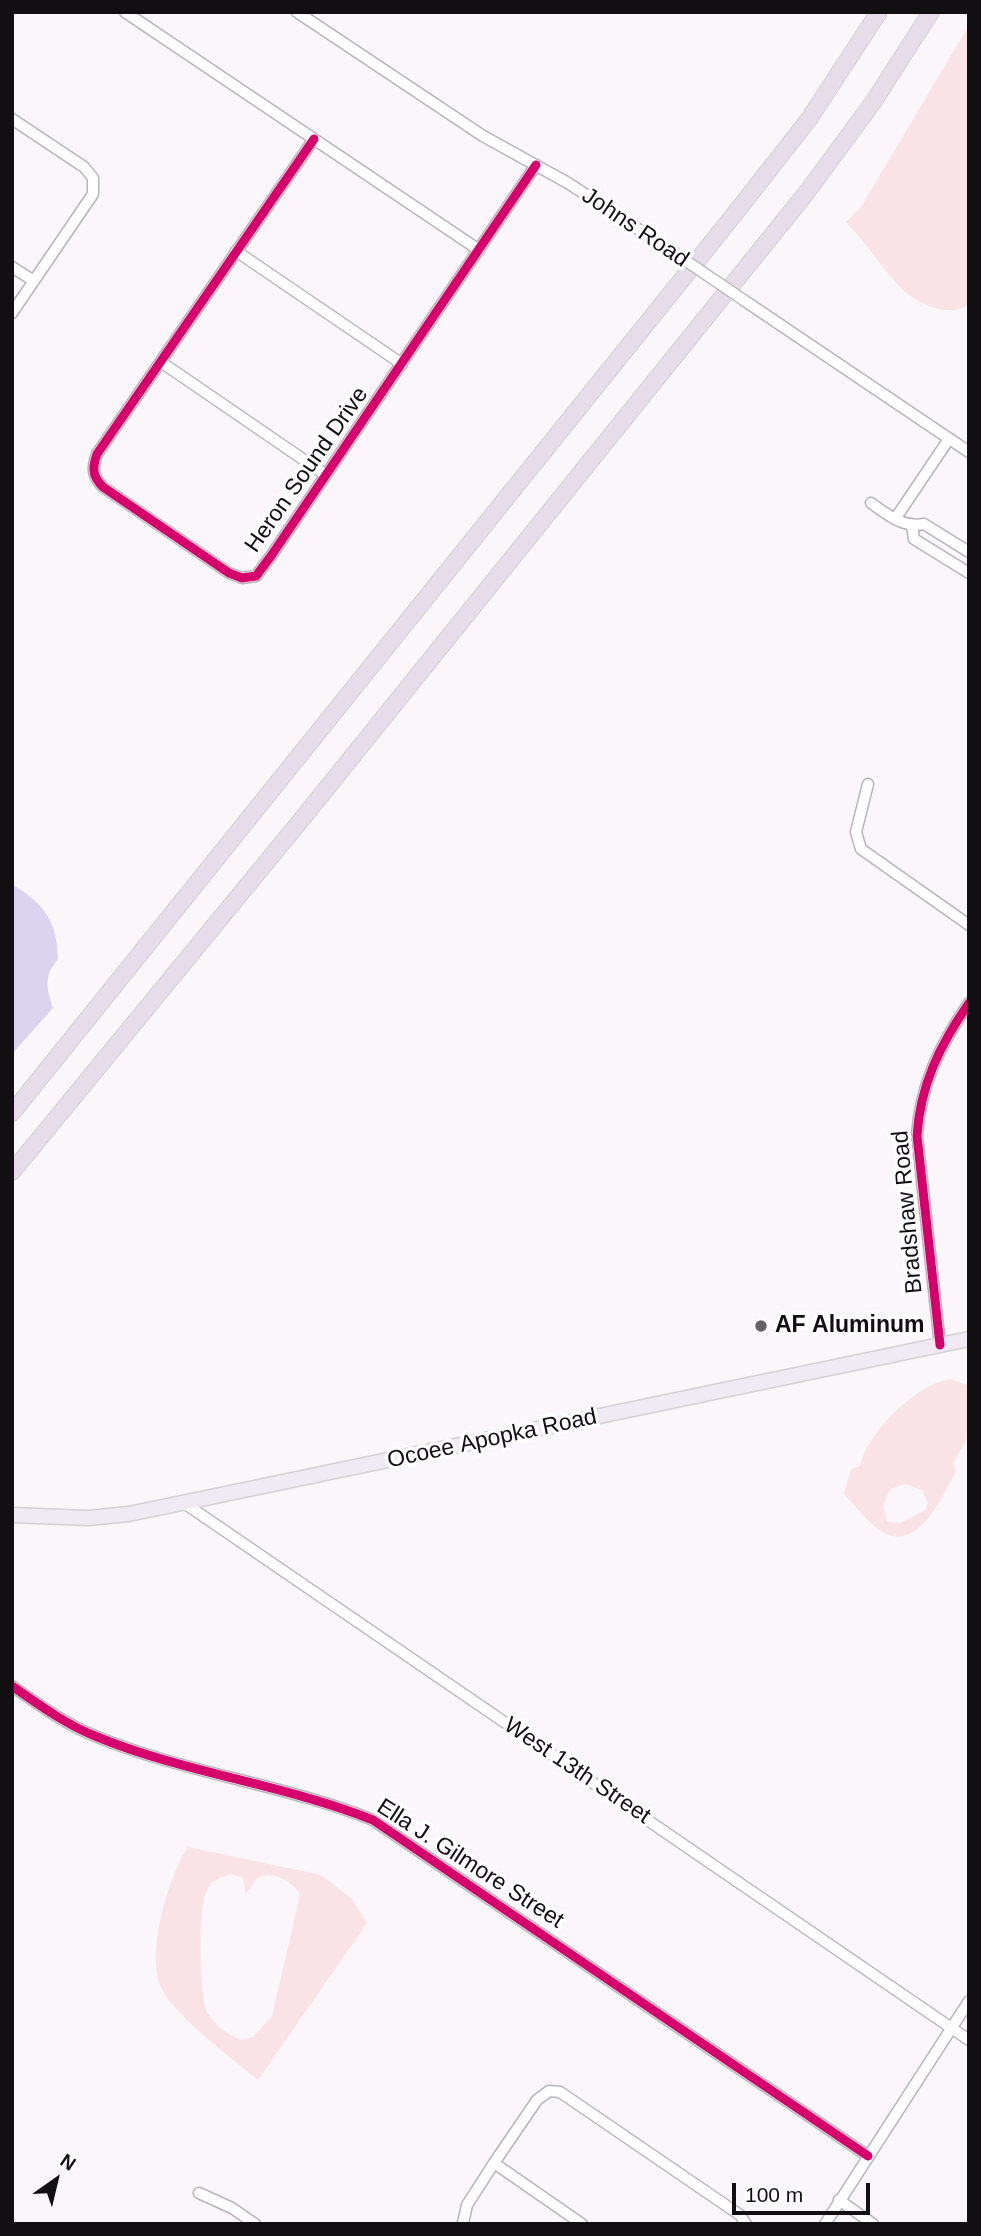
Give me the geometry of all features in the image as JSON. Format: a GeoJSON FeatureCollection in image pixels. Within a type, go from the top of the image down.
{"type":"FeatureCollection","features":[{"type":"Feature","properties":{"kind":"highway"},"geometry":{"type":"LineString","coordinates":[[12,1113],[733,216],[809,119],[879,12]]}},
{"type":"Feature","properties":{"kind":"highway"},"geometry":{"type":"LineString","coordinates":[[12,1172],[298,825],[807,192],[874,102],[931,12]]}},
{"type":"Feature","properties":{"kind":"main road","name":"Ocoee Apopka Road"},"geometry":{"type":"LineString","coordinates":[[12,1515],[89,1518],[184,1503],[969,1339]]}},
{"type":"Feature","properties":{"kind":"street"},"geometry":{"type":"LineString","coordinates":[[125,12],[479,250]]}},
{"type":"Feature","properties":{"kind":"street","name":"Johns Road"},"geometry":{"type":"LineString","coordinates":[[297,12],[472,129],[536,165],[676,254],[969,452]]}},
{"type":"Feature","properties":{"kind":"street"},"geometry":{"type":"LineString","coordinates":[[12,119],[84,167],[93,178],[93,194],[12,313]]}},
{"type":"Feature","properties":{"kind":"street","name":"Heron Sound Drive"},"geometry":{"type":"LineString","coordinates":[[314,139],[97,454],[93,473],[103,487],[229,573],[242,578],[256,576],[536,165]]}},
{"type":"Feature","properties":{"kind":"street"},"geometry":{"type":"LineString","coordinates":[[236,251],[402,364]]}},
{"type":"Feature","properties":{"kind":"street"},"geometry":{"type":"LineString","coordinates":[[12,267],[34,281]]}},
{"type":"Feature","properties":{"kind":"street"},"geometry":{"type":"LineString","coordinates":[[161,362],[327,475]]}},
{"type":"Feature","properties":{"kind":"street"},"geometry":{"type":"LineString","coordinates":[[895,519],[949,439]]}},
{"type":"Feature","properties":{"kind":"street"},"geometry":{"type":"LineString","coordinates":[[871,503],[895,519],[912,526],[924,524],[969,552]]}},
{"type":"Feature","properties":{"kind":"street"},"geometry":{"type":"LineString","coordinates":[[912,526],[914,539],[969,573]]}},
{"type":"Feature","properties":{"kind":"street"},"geometry":{"type":"LineString","coordinates":[[867,784],[856,832],[861,849],[969,925]]}},
{"type":"Feature","properties":{"kind":"street","name":"Bradshaw Road"},"geometry":{"type":"LineString","coordinates":[[940,1345],[917,1136],[919,1104],[945,1038],[969,1003]]}},
{"type":"Feature","properties":{"kind":"street","name":"West 13th Street"},"geometry":{"type":"LineString","coordinates":[[184,1503],[969,2040]]}},
{"type":"Feature","properties":{"kind":"street","name":"Ella J. Gilmore Street"},"geometry":{"type":"LineString","coordinates":[[12,1686],[53,1714],[94,1736],[146,1754],[327,1802],[373,1820],[868,2156]]}},
{"type":"Feature","properties":{"kind":"street"},"geometry":{"type":"LineString","coordinates":[[825,2224],[969,2001]]}},
{"type":"Feature","properties":{"kind":"street"},"geometry":{"type":"LineString","coordinates":[[463,2223],[467,2205],[494,2163],[537,2100],[549,2091],[560,2092],[740,2215],[746,2224]]}},
{"type":"Feature","properties":{"kind":"street"},"geometry":{"type":"LineString","coordinates":[[494,2163],[582,2224]]}},
{"type":"Feature","properties":{"kind":"street"},"geometry":{"type":"LineString","coordinates":[[199,2193],[232,2208],[255,2224]]}},
{"type":"Feature","properties":{"kind":"street"},"geometry":{"type":"LineString","coordinates":[[839,2200],[873,2224]]}},
{"type":"Feature","properties":{"kind":"shaded area"},"geometry":{"type":"Polygon","coordinates":[[[969,25],[969,304],[962,308],[944,310],[926,305],[903,290],[846,222],[861,207],[969,25]]]}},
{"type":"Feature","properties":{"kind":"shaded area"},"geometry":{"type":"Polygon","coordinates":[[[12,884],[33,899],[47,914],[55,934],[58,959],[48,976],[53,1008],[12,1054],[12,884]]]}},
{"type":"Feature","properties":{"kind":"shaded area"},"geometry":{"type":"Polygon","coordinates":[[[950,1379],[969,1386],[969,1435],[953,1463],[956,1471],[929,1518],[909,1534],[897,1536],[884,1533],[844,1494],[851,1469],[860,1466],[873,1439],[895,1412],[922,1390],[950,1379]],[[905,1484],[890,1489],[883,1506],[887,1522],[900,1523],[926,1510],[928,1503],[922,1490],[905,1484]]]}},
{"type":"Feature","properties":{"kind":"shaded area"},"geometry":{"type":"Polygon","coordinates":[[[188,1847],[321,1875],[352,1899],[367,1923],[258,2080],[190,2023],[167,1998],[161,1987],[156,1955],[158,1936],[161,1916],[180,1860],[188,1847]],[[231,1874],[211,1885],[203,1901],[201,1933],[201,1973],[208,2014],[223,2030],[241,2040],[253,2037],[272,2016],[300,1895],[287,1881],[268,1875],[256,1879],[246,1894],[243,1878],[231,1874]]]}},
{"type":"Feature","properties":{"kind":"cycle path"},"geometry":{"type":"LineString","coordinates":[[314,139],[97,454],[94,464],[95,475],[103,487],[229,573],[242,578],[256,576],[271,556],[536,165]]}},
{"type":"Feature","properties":{"kind":"cycle path"},"geometry":{"type":"LineString","coordinates":[[940,1345],[917,1136],[922,1100],[933,1066],[969,1003]]}},
{"type":"Feature","properties":{"kind":"cycle path"},"geometry":{"type":"LineString","coordinates":[[12,1686],[73,1726],[129,1749],[304,1797],[373,1820],[868,2156]]}},
{"type":"Feature","properties":{"kind":"place","name":"AF Aluminum"},"geometry":{"type":"Point","coordinates":[761,1326]}}]}
